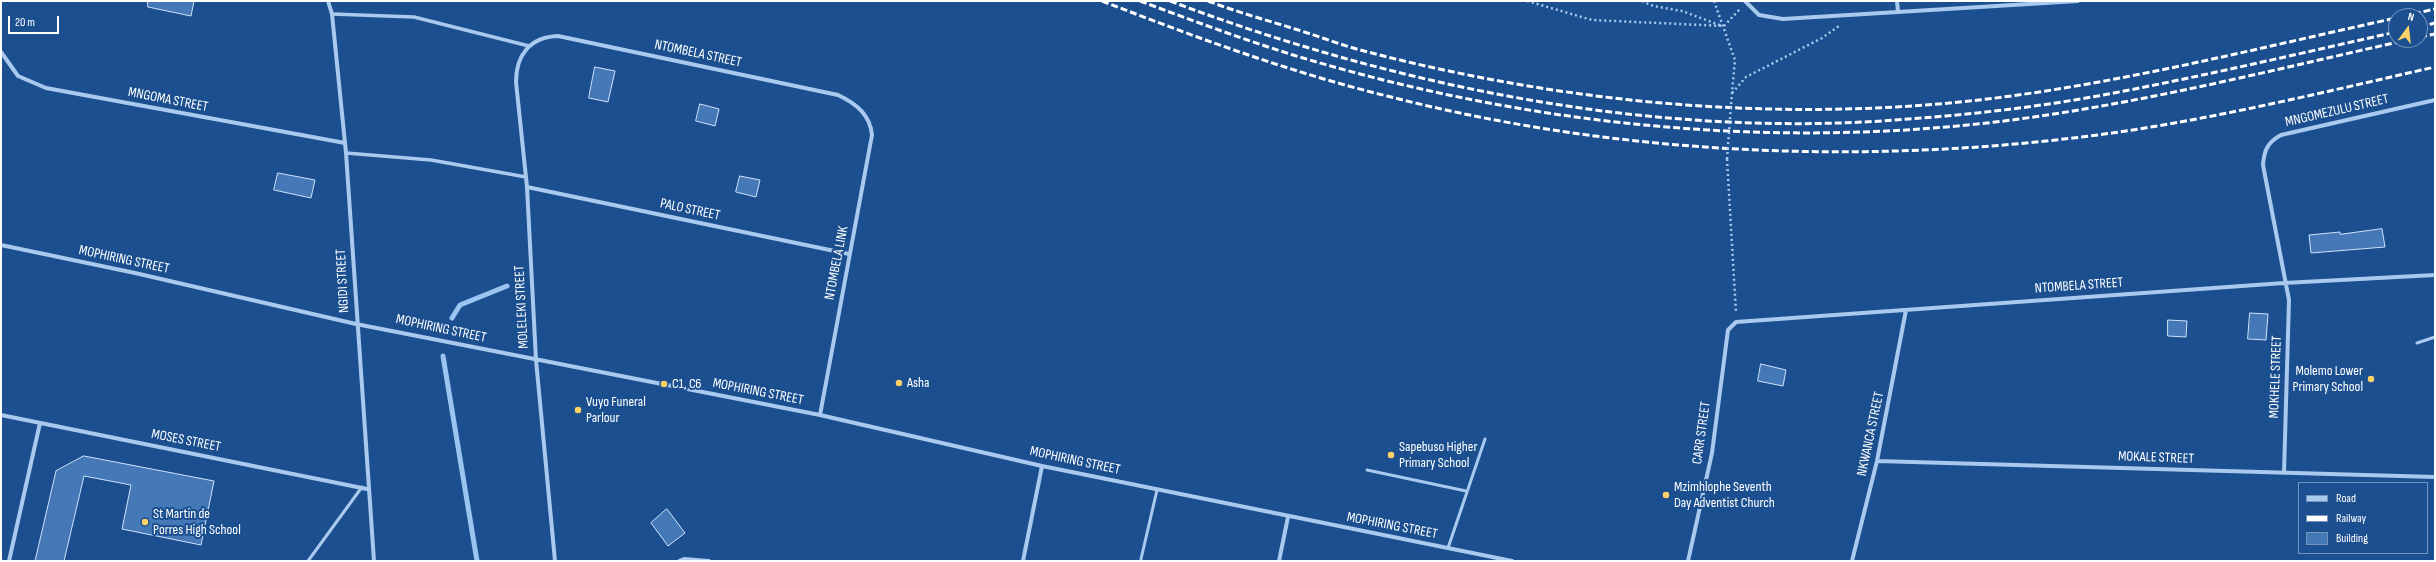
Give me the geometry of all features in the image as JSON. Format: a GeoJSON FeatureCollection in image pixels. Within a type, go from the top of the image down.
{"type":"FeatureCollection","features":[{"type":"Feature","properties":{"kind":"street","name":"NGIDI STREET"},"geometry":{"type":"LineString","coordinates":[[328,1],[332,14],[346,153],[365,488],[374,561]]}},
{"type":"Feature","properties":{"kind":"street"},"geometry":{"type":"LineString","coordinates":[[1897,1],[1898,12]]}},
{"type":"Feature","properties":{"kind":"street"},"geometry":{"type":"LineString","coordinates":[[1745,2],[1759,15],[1768,18],[1783,19],[2078,1]]}},
{"type":"Feature","properties":{"kind":"street"},"geometry":{"type":"LineString","coordinates":[[332,14],[414,17],[529,46]]}},
{"type":"Feature","properties":{"kind":"street","name":"NTOMBELA STREET"},"geometry":{"type":"LineString","coordinates":[[522,53],[529,46],[543,38],[558,36],[838,95],[856,105],[867,116]]}},
{"type":"Feature","properties":{"kind":"street","name":"MNGOMA STREET"},"geometry":{"type":"LineString","coordinates":[[1,52],[18,76],[46,88],[345,143]]}},
{"type":"Feature","properties":{"kind":"street","name":"MOLELEKI STREET"},"geometry":{"type":"LineString","coordinates":[[522,53],[516,72],[516,82],[527,187],[536,360],[555,561]]}},
{"type":"Feature","properties":{"kind":"street","name":"MNGOMEZULU STREET"},"geometry":{"type":"LineString","coordinates":[[2284,283],[2263,165],[2264,156],[2269,144],[2281,135],[2435,100]]}},
{"type":"Feature","properties":{"kind":"street","name":"NTOMBELA LINK"},"geometry":{"type":"LineString","coordinates":[[820,415],[872,135],[867,116]]}},
{"type":"Feature","properties":{"kind":"street"},"geometry":{"type":"LineString","coordinates":[[346,153],[431,160],[526,177]]}},
{"type":"Feature","properties":{"kind":"street","name":"PALO STREET"},"geometry":{"type":"LineString","coordinates":[[527,187],[850,254]]}},
{"type":"Feature","properties":{"kind":"street","name":"MOPHIRING STREET"},"geometry":{"type":"LineString","coordinates":[[1,245],[135,273],[356,324],[820,415],[1042,466],[1288,517],[1512,561]]}},
{"type":"Feature","properties":{"kind":"street","name":"NTOMBELA STREET"},"geometry":{"type":"LineString","coordinates":[[1736,322],[2284,283],[2435,275]]}},
{"type":"Feature","properties":{"kind":"street","name":"MOKHELE STREET"},"geometry":{"type":"LineString","coordinates":[[2284,283],[2289,306],[2284,473]]}},
{"type":"Feature","properties":{"kind":"street","name":"NKWANCA STREET"},"geometry":{"type":"LineString","coordinates":[[1852,561],[1877,461],[1906,310]]}},
{"type":"Feature","properties":{"kind":"street","name":"CARR STREET"},"geometry":{"type":"LineString","coordinates":[[1688,561],[1712,453],[1728,330],[1736,322]]}},
{"type":"Feature","properties":{"kind":"street","name":"MOSES STREET"},"geometry":{"type":"LineString","coordinates":[[1,415],[365,488]]}},
{"type":"Feature","properties":{"kind":"street"},"geometry":{"type":"LineString","coordinates":[[9,561],[40,423]]}},
{"type":"Feature","properties":{"kind":"street","name":"MOKALE STREET"},"geometry":{"type":"LineString","coordinates":[[1877,461],[2435,477]]}},
{"type":"Feature","properties":{"kind":"street"},"geometry":{"type":"LineString","coordinates":[[1023,561],[1042,466]]}},
{"type":"Feature","properties":{"kind":"street"},"geometry":{"type":"LineString","coordinates":[[1279,561],[1288,517]]}},
{"type":"Feature","properties":{"kind":"street"},"geometry":{"type":"LineString","coordinates":[[679,561],[684,559],[709,561]]}},
{"type":"Feature","properties":{"kind":"lane"},"geometry":{"type":"LineString","coordinates":[[2417,343],[2435,337]]}},
{"type":"Feature","properties":{"kind":"lane"},"geometry":{"type":"LineString","coordinates":[[1448,548],[1466,491],[1485,439]]}},
{"type":"Feature","properties":{"kind":"lane"},"geometry":{"type":"LineString","coordinates":[[1367,470],[1466,491]]}},
{"type":"Feature","properties":{"kind":"lane"},"geometry":{"type":"LineString","coordinates":[[308,561],[365,488]]}},
{"type":"Feature","properties":{"kind":"lane"},"geometry":{"type":"LineString","coordinates":[[1141,559],[1157,490]]}},
{"type":"Feature","properties":{"kind":"path"},"geometry":{"type":"LineString","coordinates":[[1527,1],[1592,20],[1724,26]]}},
{"type":"Feature","properties":{"kind":"path"},"geometry":{"type":"LineString","coordinates":[[1642,1],[1653,6],[1682,11],[1724,26]]}},
{"type":"Feature","properties":{"kind":"path"},"geometry":{"type":"LineString","coordinates":[[1714,1],[1735,60],[1728,170],[1736,322]]}},
{"type":"Feature","properties":{"kind":"path"},"geometry":{"type":"LineString","coordinates":[[1724,26],[1745,2]]}},
{"type":"Feature","properties":{"kind":"path"},"geometry":{"type":"LineString","coordinates":[[1732,93],[1746,77],[1822,38],[1839,27],[1844,15]]}},
{"type":"Feature","properties":{"kind":"building"},"geometry":{"type":"Polygon","coordinates":[[[148,1],[194,1],[191,16],[148,7],[148,1]]]}},
{"type":"Feature","properties":{"kind":"building"},"geometry":{"type":"Polygon","coordinates":[[[595,67],[615,71],[608,102],[589,98],[595,67]]]}},
{"type":"Feature","properties":{"kind":"building"},"geometry":{"type":"Polygon","coordinates":[[[700,104],[719,109],[715,126],[696,121],[700,104]]]}},
{"type":"Feature","properties":{"kind":"building"},"geometry":{"type":"Polygon","coordinates":[[[278,173],[315,180],[311,198],[274,190],[278,173]]]}},
{"type":"Feature","properties":{"kind":"building"},"geometry":{"type":"Polygon","coordinates":[[[740,176],[760,180],[756,197],[736,192],[740,176]]]}},
{"type":"Feature","properties":{"kind":"building"},"geometry":{"type":"Polygon","coordinates":[[[2382,229],[2385,247],[2311,253],[2309,235],[2340,232],[2340,234],[2382,229]]]}},
{"type":"Feature","properties":{"kind":"building"},"geometry":{"type":"Polygon","coordinates":[[[2250,313],[2268,314],[2266,340],[2248,339],[2250,313]]]}},
{"type":"Feature","properties":{"kind":"building"},"geometry":{"type":"Polygon","coordinates":[[[2168,320],[2187,321],[2186,337],[2168,336],[2168,320]]]}},
{"type":"Feature","properties":{"kind":"building"},"geometry":{"type":"Polygon","coordinates":[[[1761,364],[1786,370],[1783,386],[1758,381],[1761,364]]]}},
{"type":"Feature","properties":{"kind":"building"},"geometry":{"type":"Polygon","coordinates":[[[84,456],[214,481],[201,545],[122,529],[131,485],[84,476],[64,561],[35,561],[56,471],[84,456]]]}},
{"type":"Feature","properties":{"kind":"building"},"geometry":{"type":"Polygon","coordinates":[[[667,509],[685,533],[668,546],[651,523],[667,509]]]}},
{"type":"Feature","properties":{"kind":"waterway"},"geometry":{"type":"LineString","coordinates":[[452,318],[460,305],[507,286]]}},
{"type":"Feature","properties":{"kind":"waterway"},"geometry":{"type":"LineString","coordinates":[[443,356],[477,561]]}},
{"type":"Feature","properties":{"kind":"railway"},"geometry":{"type":"LineString","coordinates":[[1102,1],[1207,41],[1278,65],[1350,87],[1387,96],[1471,115],[1556,130],[1641,141],[1728,148],[1814,152],[1901,151],[1987,146],[2073,138],[2210,117],[2435,67]]}},
{"type":"Feature","properties":{"kind":"railway"},"geometry":{"type":"LineString","coordinates":[[1140,1],[1293,55],[1378,79],[1463,98],[1550,113],[1637,124],[1724,131],[1812,133],[1899,130],[1987,123],[2093,108],[2145,98],[2388,44]]}},
{"type":"Feature","properties":{"kind":"railway"},"geometry":{"type":"LineString","coordinates":[[1170,1],[1258,32],[1348,59],[1439,82],[1533,100],[1627,114],[1721,122],[1815,124],[1960,115],[2037,106],[2149,86],[2388,34]]}},
{"type":"Feature","properties":{"kind":"railway"},"geometry":{"type":"LineString","coordinates":[[1208,1],[1355,49],[1439,69],[1515,84],[1592,95],[1669,104],[1747,108],[1824,109],[1902,107],[1979,100],[2031,93],[2136,75],[2388,20]]}},
{"type":"Feature","properties":{"kind":"railway"},"geometry":{"type":"LineString","coordinates":[[2428,11],[2435,9]]}},
{"type":"Feature","properties":{"kind":"railway"},"geometry":{"type":"LineString","coordinates":[[2428,25],[2435,23]]}},
{"type":"Feature","properties":{"kind":"railway"},"geometry":{"type":"LineString","coordinates":[[2428,35],[2435,34]]}},
{"type":"Feature","properties":{"kind":"place","name":"Molemo Lower Primary School"},"geometry":{"type":"Point","coordinates":[2371,379]}},
{"type":"Feature","properties":{"kind":"place","name":"Asha"},"geometry":{"type":"Point","coordinates":[899,383]}},
{"type":"Feature","properties":{"kind":"place","name":"C1, C6"},"geometry":{"type":"Point","coordinates":[664,384]}},
{"type":"Feature","properties":{"kind":"place","name":"Vuyo Funeral Parlour"},"geometry":{"type":"Point","coordinates":[578,410]}},
{"type":"Feature","properties":{"kind":"place","name":"Sapebuso Higher Primary School"},"geometry":{"type":"Point","coordinates":[1391,455]}},
{"type":"Feature","properties":{"kind":"place","name":"Mzimhlophe Seventh Day Adventist Church"},"geometry":{"type":"Point","coordinates":[1666,495]}},
{"type":"Feature","properties":{"kind":"place","name":"St Martin de Porres High School"},"geometry":{"type":"Point","coordinates":[145,522]}}]}
